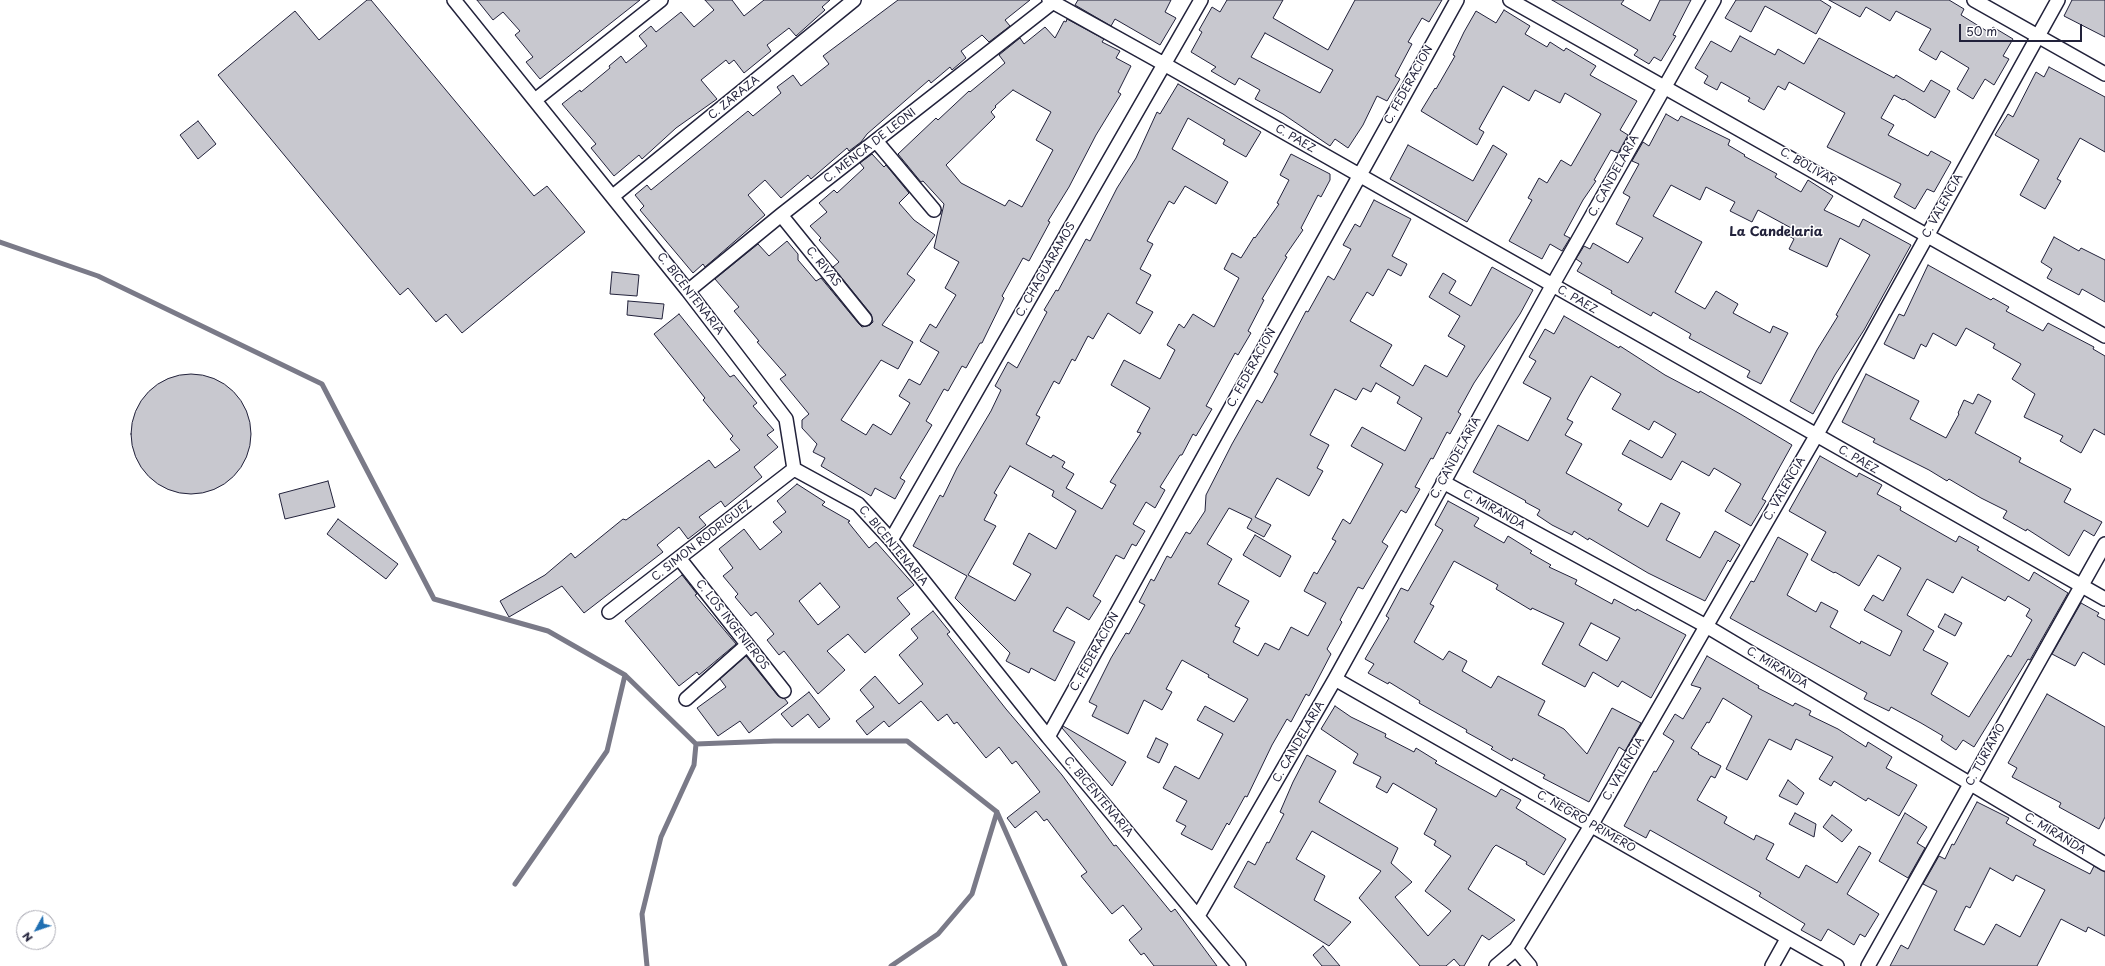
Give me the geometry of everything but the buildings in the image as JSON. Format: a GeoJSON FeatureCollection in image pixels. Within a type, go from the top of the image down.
{"type":"FeatureCollection","features":[{"type":"Feature","properties":{"kind":"street","name":"C. BICENTENARIA"},"geometry":{"type":"LineString","coordinates":[[454,0],[613,196],[786,419],[794,469],[858,504],[890,540],[1048,737],[1239,966]]}},
{"type":"Feature","properties":{"kind":"street"},"geometry":{"type":"LineString","coordinates":[[535,100],[647,4],[661,0]]}},
{"type":"Feature","properties":{"kind":"street","name":"C. ZARAZA"},"geometry":{"type":"LineString","coordinates":[[613,196],[854,0]]}},
{"type":"Feature","properties":{"kind":"street","name":"C. CHAGUARAMOS"},"geometry":{"type":"LineString","coordinates":[[890,540],[1201,0]]}},
{"type":"Feature","properties":{"kind":"street","name":"C. FEDERACION"},"geometry":{"type":"LineString","coordinates":[[1048,737],[1456,0]]}},
{"type":"Feature","properties":{"kind":"street","name":"C. BOLIVAR"},"geometry":{"type":"LineString","coordinates":[[1510,0],[1665,86],[2105,336]]}},
{"type":"Feature","properties":{"kind":"street","name":"C. CANDELARIA"},"geometry":{"type":"LineString","coordinates":[[1198,916],[1335,679],[1552,286],[1714,0]]}},
{"type":"Feature","properties":{"kind":"street"},"geometry":{"type":"LineString","coordinates":[[1974,0],[2105,74]]}},
{"type":"Feature","properties":{"kind":"street","name":"C. VALENCIA"},"geometry":{"type":"LineString","coordinates":[[1496,966],[1516,949],[1592,824],[1816,436],[2058,0]]}},
{"type":"Feature","properties":{"kind":"street","name":"C. PAEZ"},"geometry":{"type":"LineString","coordinates":[[1051,2],[1164,64],[1552,286],[2105,599]]}},
{"type":"Feature","properties":{"kind":"street","name":"C. MENCA DE LEONI"},"geometry":{"type":"LineString","coordinates":[[688,291],[781,215],[876,142],[1051,2]]}},
{"type":"Feature","properties":{"kind":"street"},"geometry":{"type":"LineString","coordinates":[[876,142],[934,210]]}},
{"type":"Feature","properties":{"kind":"street","name":"C. RIVAS"},"geometry":{"type":"LineString","coordinates":[[781,215],[864,319]]}},
{"type":"Feature","properties":{"kind":"street","name":"C. SIMON RODRIGUEZ"},"geometry":{"type":"LineString","coordinates":[[609,612],[794,469]]}},
{"type":"Feature","properties":{"kind":"street","name":"C. MIRANDA"},"geometry":{"type":"LineString","coordinates":[[1443,482],[1706,626],[2105,864]]}},
{"type":"Feature","properties":{"kind":"street","name":"C. TURIAMO"},"geometry":{"type":"LineString","coordinates":[[1868,966],[2105,544]]}},
{"type":"Feature","properties":{"kind":"street","name":"C. LOS INGENIEROS"},"geometry":{"type":"LineString","coordinates":[[679,558],[784,691]]}},
{"type":"Feature","properties":{"kind":"street"},"geometry":{"type":"LineString","coordinates":[[686,699],[747,645]]}},
{"type":"Feature","properties":{"kind":"street","name":"C. NEGRO PRIMERO"},"geometry":{"type":"LineString","coordinates":[[1335,679],[1592,824],[1787,939],[1836,966]]}},
{"type":"Feature","properties":{"kind":"street"},"geometry":{"type":"LineString","coordinates":[[1772,966],[1787,939]]}},
{"type":"Feature","properties":{"kind":"street"},"geometry":{"type":"LineString","coordinates":[[1516,949],[1530,966]]}},
{"type":"Feature","properties":{"kind":"waterway"},"geometry":{"type":"LineString","coordinates":[[0,242],[98,276],[322,384],[434,599],[548,631],[625,675],[696,744],[774,741],[907,741],[997,812],[1065,966]]}},
{"type":"Feature","properties":{"kind":"waterway"},"geometry":{"type":"LineString","coordinates":[[515,884],[607,751],[625,675]]}},
{"type":"Feature","properties":{"kind":"waterway"},"geometry":{"type":"LineString","coordinates":[[647,966],[642,914],[661,837],[694,765],[696,744]]}},
{"type":"Feature","properties":{"kind":"waterway"},"geometry":{"type":"LineString","coordinates":[[891,966],[938,934],[972,894],[997,812]]}},
{"type":"Feature","properties":{"kind":"district","name":"La Candelaria"},"geometry":{"type":"Point","coordinates":[1776,232]}}]}
